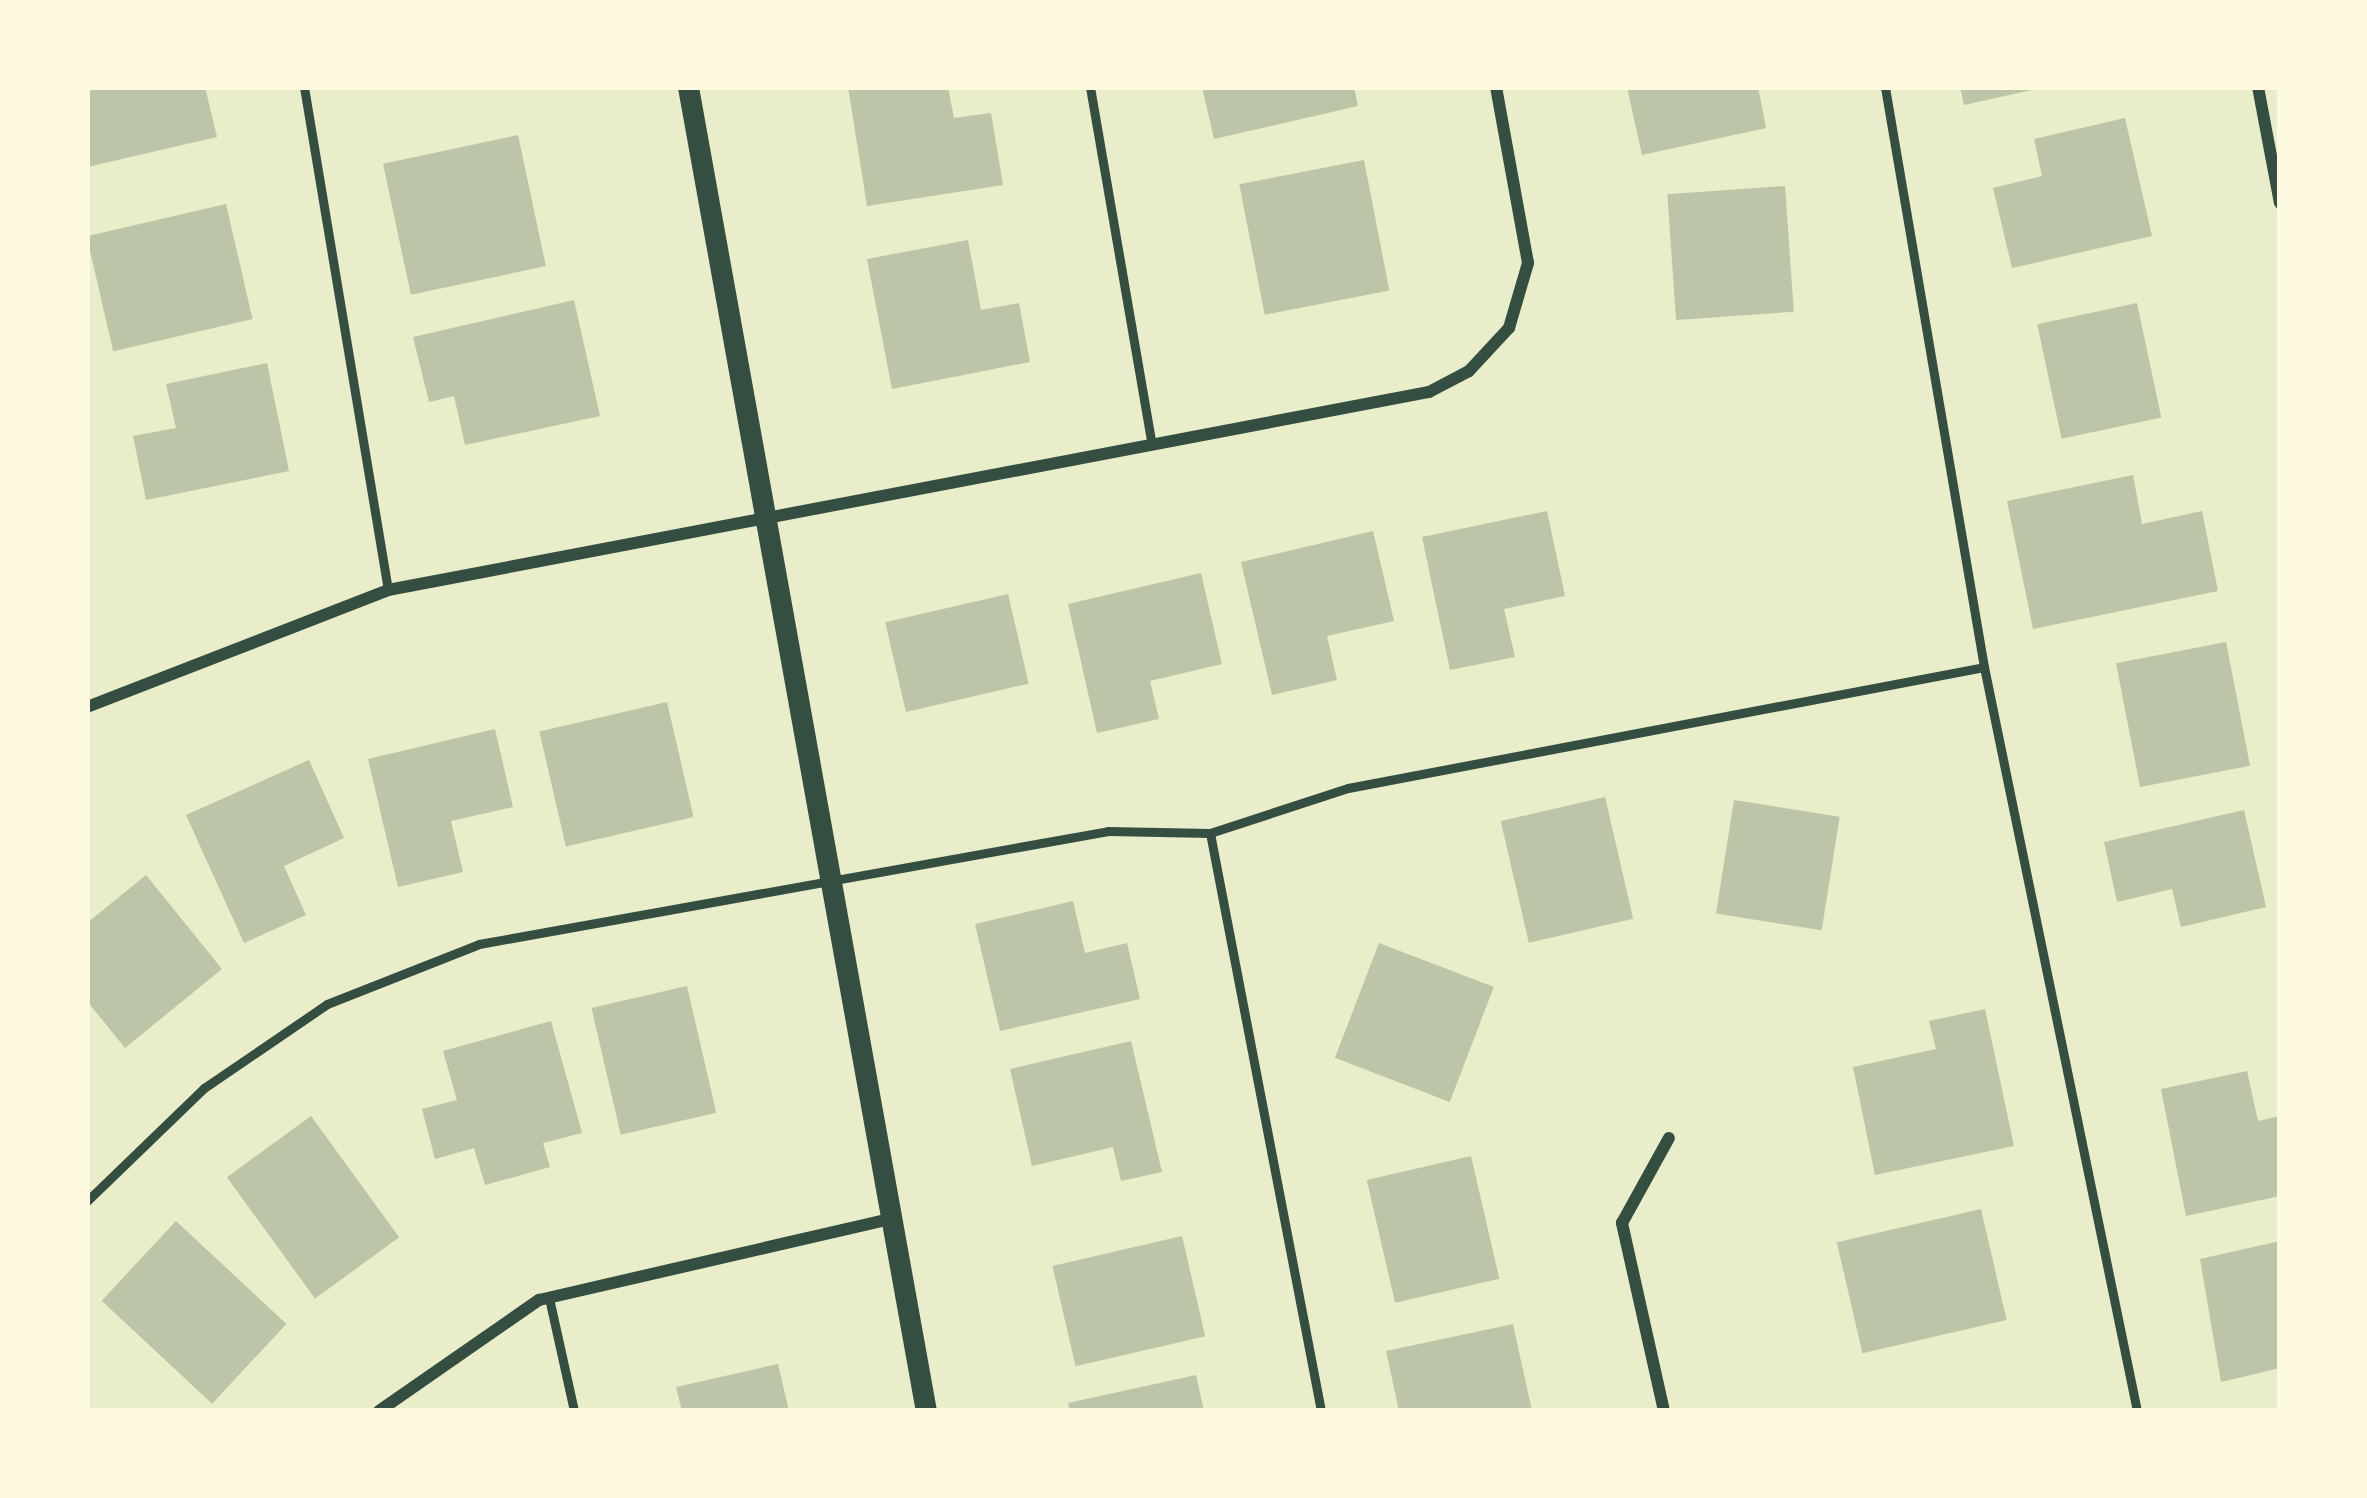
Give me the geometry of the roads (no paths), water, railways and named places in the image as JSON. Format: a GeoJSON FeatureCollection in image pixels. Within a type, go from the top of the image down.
{"type":"FeatureCollection","features":[{"type":"Feature","properties":{"kind":"street"},"geometry":{"type":"LineString","coordinates":[[688,87],[926,1411]]}},
{"type":"Feature","properties":{"kind":"street"},"geometry":{"type":"LineString","coordinates":[[88,703],[388,590],[766,523],[1151,440],[1389,401],[1469,371],[1509,328],[1528,263],[1496,87]]}},
{"type":"Feature","properties":{"kind":"street"},"geometry":{"type":"LineString","coordinates":[[2258,87],[2280,202]]}},
{"type":"Feature","properties":{"kind":"street"},"geometry":{"type":"LineString","coordinates":[[1664,1411],[1622,1223],[1669,1138]]}},
{"type":"Feature","properties":{"kind":"street"},"geometry":{"type":"LineString","coordinates":[[380,1411],[549,1298],[891,1219]]}},
{"type":"Feature","properties":{"kind":"lane"},"geometry":{"type":"LineString","coordinates":[[304,87],[388,590]]}},
{"type":"Feature","properties":{"kind":"lane"},"geometry":{"type":"LineString","coordinates":[[1090,87],[1151,440]]}},
{"type":"Feature","properties":{"kind":"lane"},"geometry":{"type":"LineString","coordinates":[[1885,87],[1984,667],[2138,1411]]}},
{"type":"Feature","properties":{"kind":"lane"},"geometry":{"type":"LineString","coordinates":[[87,1201],[204,1088],[327,1004],[479,944],[1108,831],[1210,833],[1392,778],[1984,667]]}},
{"type":"Feature","properties":{"kind":"lane"},"geometry":{"type":"LineString","coordinates":[[1210,833],[1321,1411]]}},
{"type":"Feature","properties":{"kind":"lane"},"geometry":{"type":"LineString","coordinates":[[549,1298],[574,1411]]}}]}
